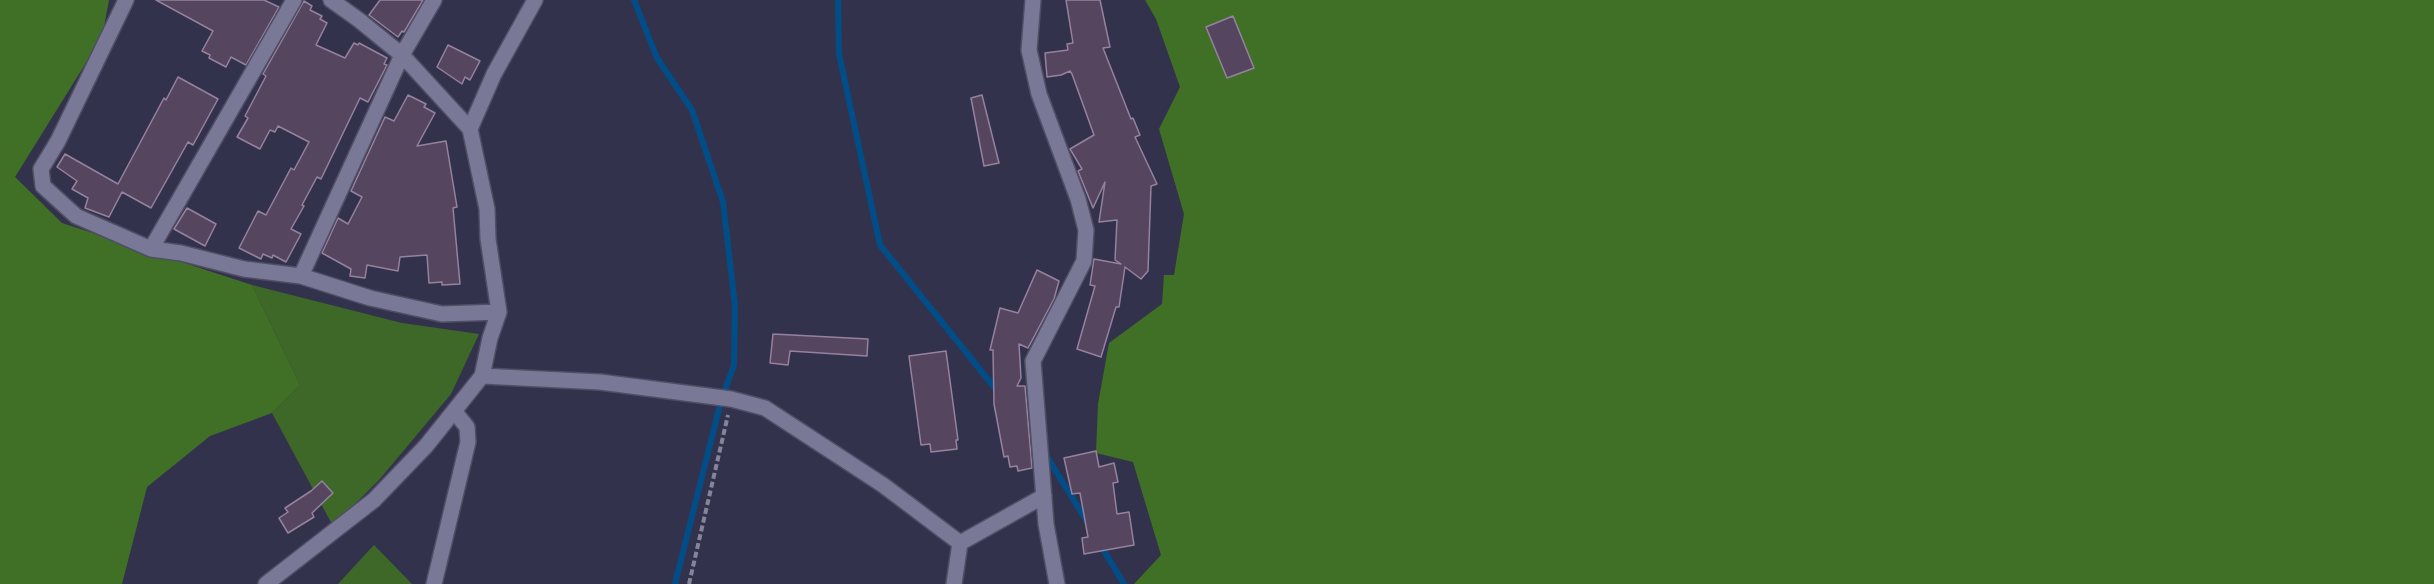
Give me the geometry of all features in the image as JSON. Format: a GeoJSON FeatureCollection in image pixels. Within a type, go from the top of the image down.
{"type":"FeatureCollection","features":[{"type":"Feature","properties":{"kind":"street"},"geometry":{"type":"LineString","coordinates":[[126,0],[63,130],[41,169],[43,186],[76,216],[152,249],[181,253],[244,269],[301,276],[370,298],[442,314],[499,312]]}},
{"type":"Feature","properties":{"kind":"street"},"geometry":{"type":"LineString","coordinates":[[152,249],[294,0]]}},
{"type":"Feature","properties":{"kind":"street"},"geometry":{"type":"LineString","coordinates":[[266,584],[374,500],[426,446],[482,376],[490,338],[499,312],[488,239],[487,209],[470,129],[402,55],[331,0]]}},
{"type":"Feature","properties":{"kind":"street"},"geometry":{"type":"LineString","coordinates":[[301,276],[402,55],[434,0]]}},
{"type":"Feature","properties":{"kind":"street"},"geometry":{"type":"LineString","coordinates":[[470,129],[494,74],[535,0]]}},
{"type":"Feature","properties":{"kind":"street"},"geometry":{"type":"LineString","coordinates":[[1034,0],[1029,50],[1039,94],[1078,199],[1086,230],[1084,261],[1033,361],[1046,524],[1057,584]]}},
{"type":"Feature","properties":{"kind":"street"},"geometry":{"type":"LineString","coordinates":[[482,376],[600,382],[731,399],[765,408],[883,485],[960,543]]}},
{"type":"Feature","properties":{"kind":"street"},"geometry":{"type":"LineString","coordinates":[[434,584],[468,442],[467,427],[454,411]]}},
{"type":"Feature","properties":{"kind":"street"},"geometry":{"type":"LineString","coordinates":[[960,543],[1044,496]]}},
{"type":"Feature","properties":{"kind":"street"},"geometry":{"type":"LineString","coordinates":[[954,584],[960,543]]}},
{"type":"Feature","properties":{"kind":"path"},"geometry":{"type":"LineString","coordinates":[[689,584],[731,399]]}},
{"type":"Feature","properties":{"kind":"green space"},"geometry":{"type":"Polygon","coordinates":[[[0,0],[109,0],[102,37],[15,177],[62,223],[252,285],[300,385],[272,413],[210,436],[147,487],[122,584],[0,584],[0,0]]]}},
{"type":"Feature","properties":{"kind":"green space"},"geometry":{"type":"Polygon","coordinates":[[[1145,0],[2434,0],[2434,584],[1134,584],[1161,555],[1133,462],[1096,453],[1098,404],[1109,343],[1162,304],[1164,275],[1174,275],[1184,214],[1159,129],[1180,87],[1156,19],[1145,0]]]}},
{"type":"Feature","properties":{"kind":"green space"},"geometry":{"type":"Polygon","coordinates":[[[252,285],[402,323],[479,334],[451,394],[379,480],[333,526],[272,413],[300,385],[252,285]]]}},
{"type":"Feature","properties":{"kind":"green space"},"geometry":{"type":"Polygon","coordinates":[[[374,545],[412,584],[338,584],[374,545]]]}},
{"type":"Feature","properties":{"kind":"building"},"geometry":{"type":"Polygon","coordinates":[[[156,0],[264,0],[279,7],[246,65],[231,57],[226,67],[209,58],[210,55],[202,51],[213,31],[156,0]]]}},
{"type":"Feature","properties":{"kind":"building"},"geometry":{"type":"Polygon","coordinates":[[[380,0],[423,0],[404,32],[402,31],[398,37],[369,15],[380,0]]]}},
{"type":"Feature","properties":{"kind":"building"},"geometry":{"type":"Polygon","coordinates":[[[1066,0],[1100,0],[1110,47],[1103,48],[1131,119],[1133,118],[1140,135],[1135,137],[1157,184],[1151,186],[1148,271],[1141,279],[1125,267],[1119,307],[1116,307],[1101,357],[1077,349],[1095,286],[1090,285],[1094,259],[1121,264],[1115,260],[1117,220],[1099,222],[1105,182],[1093,208],[1078,171],[1082,169],[1070,149],[1094,135],[1072,74],[1070,71],[1047,77],[1045,53],[1068,50],[1067,44],[1073,43],[1066,0]]]}},
{"type":"Feature","properties":{"kind":"building"},"geometry":{"type":"Polygon","coordinates":[[[304,1],[312,6],[310,10],[322,16],[320,19],[327,23],[316,45],[345,58],[354,43],[358,45],[359,43],[387,58],[384,64],[387,65],[368,102],[360,98],[321,179],[317,177],[302,205],[304,206],[291,229],[301,234],[286,262],[273,255],[272,258],[263,254],[261,259],[239,248],[258,211],[266,215],[291,168],[294,170],[309,142],[278,126],[275,132],[270,130],[260,149],[237,137],[266,76],[263,74],[304,1]]]}},
{"type":"Feature","properties":{"kind":"building"},"geometry":{"type":"Polygon","coordinates":[[[1233,16],[1254,68],[1227,78],[1206,27],[1233,16]]]}},
{"type":"Feature","properties":{"kind":"building"},"geometry":{"type":"Polygon","coordinates":[[[448,45],[480,61],[470,80],[465,77],[462,84],[437,67],[448,45]]]}},
{"type":"Feature","properties":{"kind":"building"},"geometry":{"type":"Polygon","coordinates":[[[178,77],[218,99],[193,145],[188,142],[151,208],[122,192],[109,217],[85,208],[88,198],[72,189],[77,181],[57,167],[65,154],[118,184],[164,98],[166,100],[178,77]]]}},
{"type":"Feature","properties":{"kind":"building"},"geometry":{"type":"Polygon","coordinates":[[[408,95],[426,104],[424,107],[435,113],[417,146],[446,141],[457,207],[453,208],[460,284],[429,283],[427,255],[400,257],[398,271],[367,265],[365,278],[350,276],[351,269],[322,253],[338,218],[348,224],[362,197],[351,191],[385,117],[394,121],[408,95]]]}},
{"type":"Feature","properties":{"kind":"building"},"geometry":{"type":"Polygon","coordinates":[[[982,95],[999,163],[984,166],[971,98],[982,95]]]}},
{"type":"Feature","properties":{"kind":"building"},"geometry":{"type":"Polygon","coordinates":[[[187,208],[216,224],[205,246],[174,229],[187,208]]]}},
{"type":"Feature","properties":{"kind":"building"},"geometry":{"type":"Polygon","coordinates":[[[1037,270],[1059,281],[1054,299],[1028,348],[1019,344],[1021,378],[1017,386],[1025,386],[1032,468],[1018,471],[1017,466],[1010,467],[1008,456],[1004,457],[994,404],[993,350],[990,350],[1000,308],[1018,313],[1037,270]]]}},
{"type":"Feature","properties":{"kind":"building"},"geometry":{"type":"Polygon","coordinates":[[[773,334],[868,339],[867,356],[790,351],[788,365],[770,363],[773,334]]]}},
{"type":"Feature","properties":{"kind":"building"},"geometry":{"type":"Polygon","coordinates":[[[946,351],[958,440],[956,440],[957,449],[931,452],[930,444],[921,445],[909,356],[946,351]]]}},
{"type":"Feature","properties":{"kind":"building"},"geometry":{"type":"Polygon","coordinates":[[[1096,451],[1099,467],[1114,463],[1118,482],[1113,483],[1117,514],[1129,512],[1134,545],[1084,554],[1082,538],[1088,537],[1080,493],[1072,494],[1064,458],[1096,451]]]}},
{"type":"Feature","properties":{"kind":"building"},"geometry":{"type":"Polygon","coordinates":[[[322,481],[333,493],[312,513],[314,517],[288,533],[279,518],[288,512],[285,508],[322,481]]]}},
{"type":"Feature","properties":{"kind":"waterway"},"geometry":{"type":"LineString","coordinates":[[634,0],[657,58],[692,110],[723,202],[735,306],[734,365],[721,401],[675,584]]}},
{"type":"Feature","properties":{"kind":"waterway"},"geometry":{"type":"LineString","coordinates":[[838,0],[839,54],[880,245],[998,392]]}},
{"type":"Feature","properties":{"kind":"waterway"},"geometry":{"type":"LineString","coordinates":[[1044,452],[1089,525]]}},
{"type":"Feature","properties":{"kind":"waterway"},"geometry":{"type":"LineString","coordinates":[[1100,544],[1124,584]]}}]}
